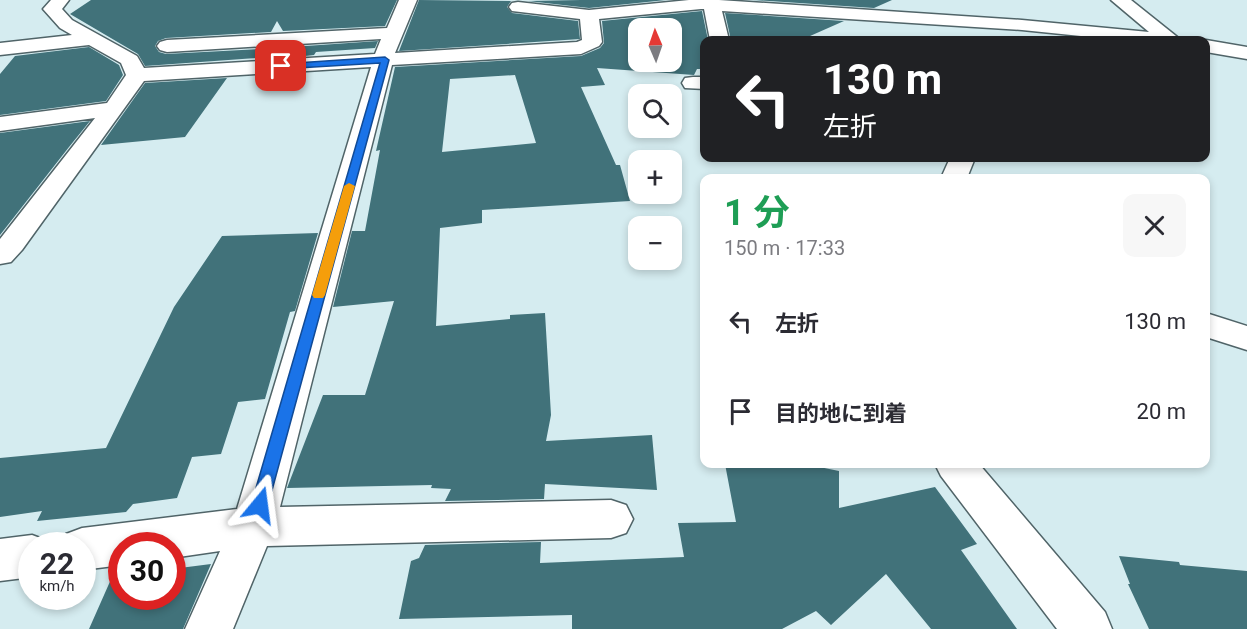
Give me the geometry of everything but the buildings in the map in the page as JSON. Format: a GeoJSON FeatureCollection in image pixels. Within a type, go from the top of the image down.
{"type":"FeatureCollection","features":[{"type":"Feature","properties":{"kind":"street"},"geometry":{"type":"LineString","coordinates":[[209,629],[253,527],[389,46],[408,0]]}},
{"type":"Feature","properties":{"kind":"street"},"geometry":{"type":"LineString","coordinates":[[1120,0],[1165,36]]}},
{"type":"Feature","properties":{"kind":"street"},"geometry":{"type":"LineString","coordinates":[[0,64],[6,48],[56,4],[66,24],[130,60],[136,75],[132,85],[12,244],[0,255]]}},
{"type":"Feature","properties":{"kind":"street"},"geometry":{"type":"LineString","coordinates":[[518,7],[577,9],[636,5],[712,5],[1019,33],[1084,36]]}},
{"type":"Feature","properties":{"kind":"street"},"geometry":{"type":"LineString","coordinates":[[712,5],[718,36]]}},
{"type":"Feature","properties":{"kind":"street"},"geometry":{"type":"LineString","coordinates":[[167,46],[277,39],[389,46],[580,48],[592,42],[577,9]]}},
{"type":"Feature","properties":{"kind":"street"},"geometry":{"type":"LineString","coordinates":[[6,48],[89,39]]}},
{"type":"Feature","properties":{"kind":"street"},"geometry":{"type":"LineString","coordinates":[[260,68],[277,39]]}},
{"type":"Feature","properties":{"kind":"street"},"geometry":{"type":"LineString","coordinates":[[136,75],[260,68],[389,46]]}},
{"type":"Feature","properties":{"kind":"street"},"geometry":{"type":"LineString","coordinates":[[1210,47],[1247,53]]}},
{"type":"Feature","properties":{"kind":"street"},"geometry":{"type":"LineString","coordinates":[[0,124],[113,109]]}},
{"type":"Feature","properties":{"kind":"street"},"geometry":{"type":"LineString","coordinates":[[1210,326],[1247,338]]}},
{"type":"Feature","properties":{"kind":"street"},"geometry":{"type":"LineString","coordinates":[[958,468],[1088,629]]}},
{"type":"Feature","properties":{"kind":"street"},"geometry":{"type":"LineString","coordinates":[[96,547],[253,527],[611,519]]}},
{"type":"Feature","properties":{"kind":"street"},"geometry":{"type":"LineString","coordinates":[[0,560],[18,558]]}},
{"type":"Feature","properties":{"kind":"slow traffic"},"geometry":{"type":"LineString","coordinates":[[319,295],[349,186]]}},
{"type":"Feature","properties":{"kind":"route"},"geometry":{"type":"LineString","coordinates":[[260,505],[385,60],[281,66]]}}]}
